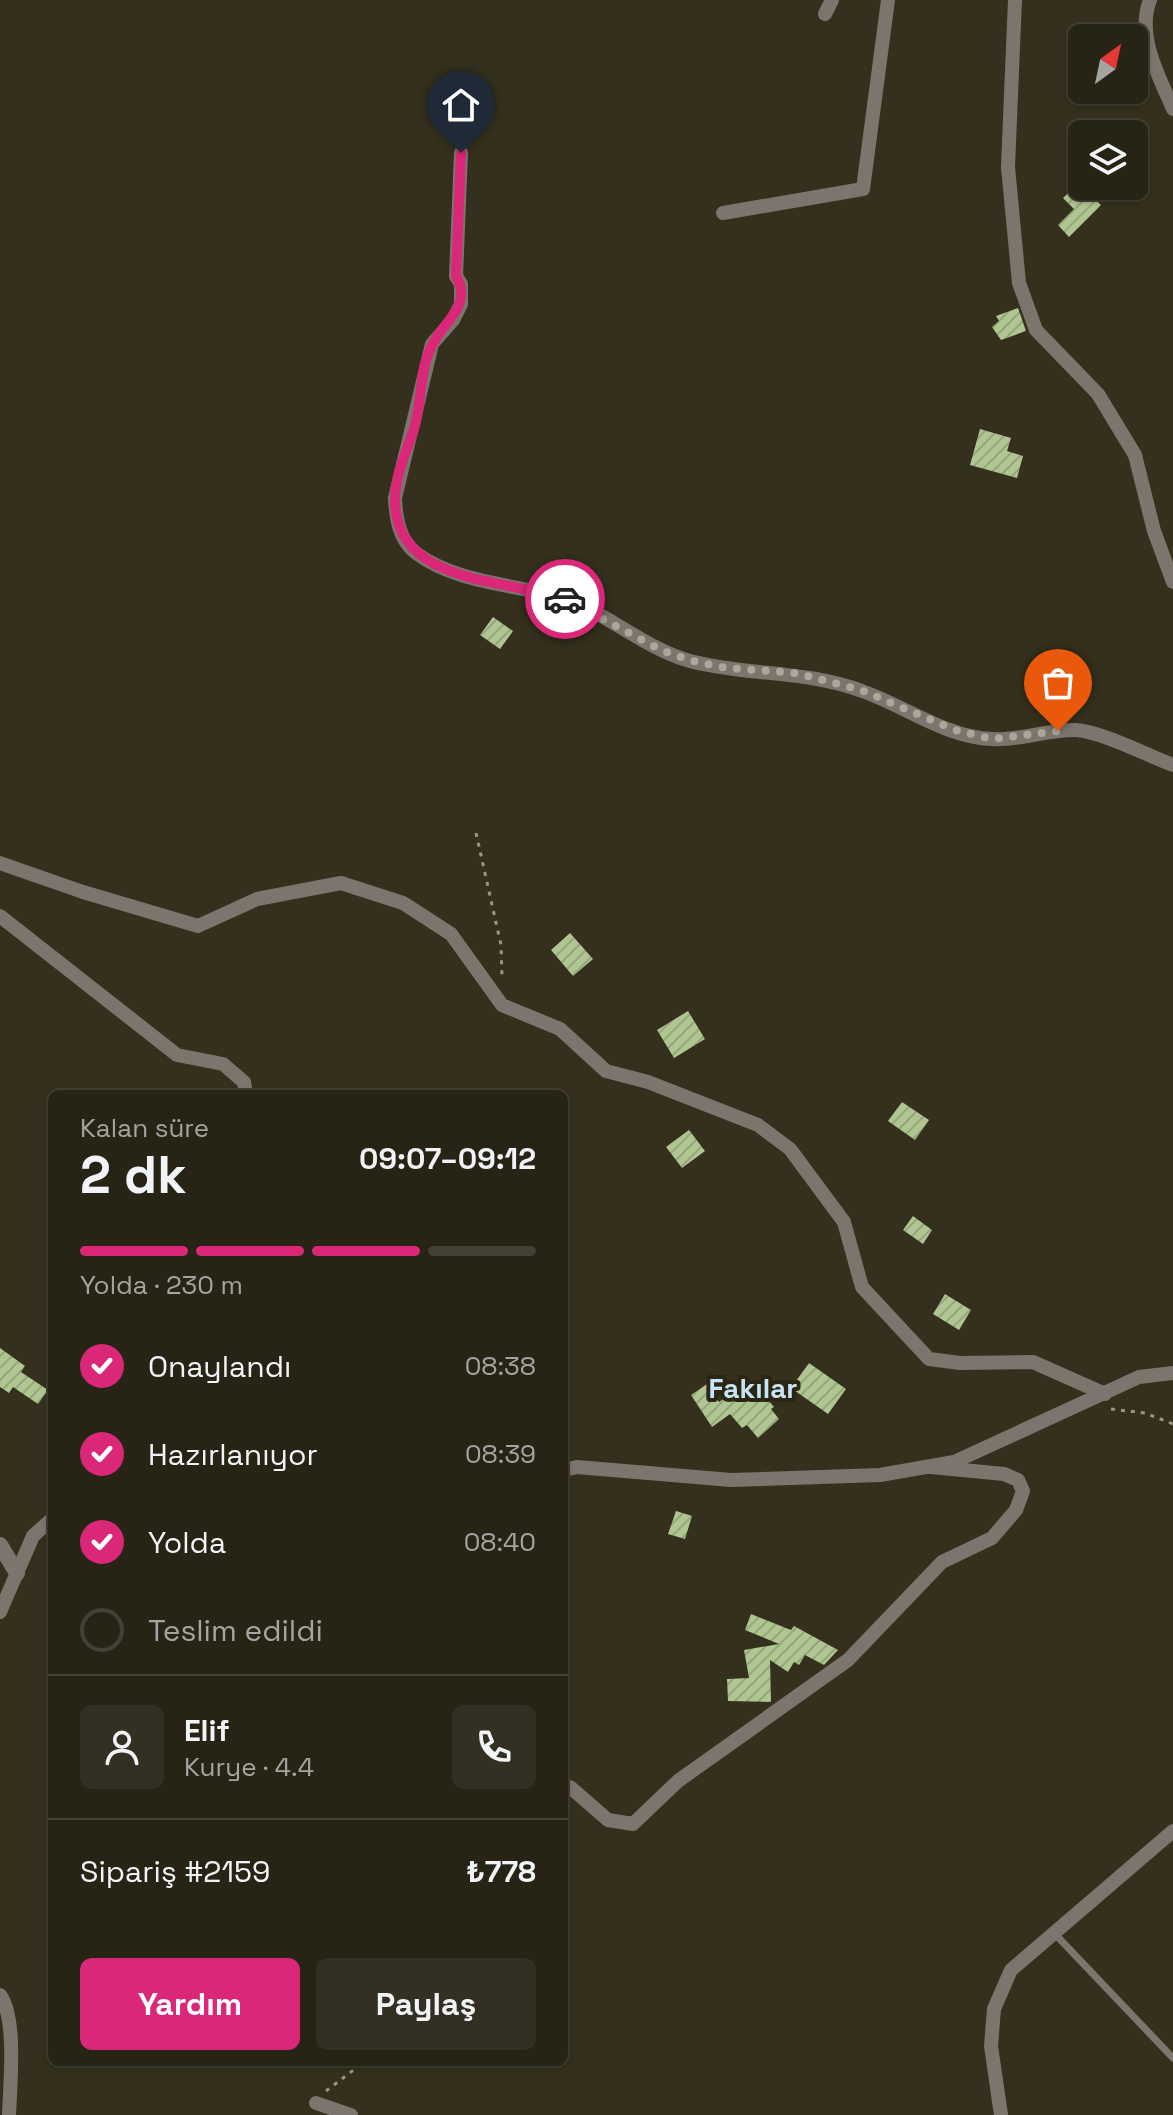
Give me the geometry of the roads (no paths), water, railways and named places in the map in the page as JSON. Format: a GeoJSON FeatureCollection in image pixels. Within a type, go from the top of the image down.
{"type":"FeatureCollection","features":[{"type":"Feature","properties":{"kind":"street"},"geometry":{"type":"LineString","coordinates":[[825,14],[832,0]]}},
{"type":"Feature","properties":{"kind":"street"},"geometry":{"type":"LineString","coordinates":[[723,213],[863,189],[888,0]]}},
{"type":"Feature","properties":{"kind":"street"},"geometry":{"type":"LineString","coordinates":[[1015,0],[1008,167],[1019,283],[1036,330],[1098,394],[1135,455],[1154,531],[1173,582]]}},
{"type":"Feature","properties":{"kind":"street"},"geometry":{"type":"LineString","coordinates":[[1150,0],[1146,11],[1146,36],[1173,109]]}},
{"type":"Feature","properties":{"kind":"street"},"geometry":{"type":"LineString","coordinates":[[461,153],[456,276],[461,284],[461,304],[453,320],[432,344],[395,498],[403,537],[413,551],[437,566],[562,598],[661,650],[689,660],[726,668],[796,673],[848,687],[955,730],[992,739],[1036,732],[1079,730],[1173,765]]}},
{"type":"Feature","properties":{"kind":"street"},"geometry":{"type":"LineString","coordinates":[[0,863],[83,892],[198,926],[257,899],[341,883],[403,903],[451,934],[502,1005],[560,1029],[606,1071],[648,1082],[758,1125],[790,1149],[844,1222],[862,1287],[929,1359],[960,1363],[1033,1362],[1105,1394]]}},
{"type":"Feature","properties":{"kind":"street"},"geometry":{"type":"LineString","coordinates":[[0,916],[177,1055],[223,1064],[244,1082],[245,1090]]}},
{"type":"Feature","properties":{"kind":"street"},"geometry":{"type":"LineString","coordinates":[[568,1469],[577,1467],[731,1480],[880,1475],[931,1467],[954,1462],[1082,1406],[1139,1377],[1173,1373]]}},
{"type":"Feature","properties":{"kind":"street"},"geometry":{"type":"LineString","coordinates":[[570,1787],[608,1820],[633,1824],[678,1781],[848,1660],[942,1562],[992,1538],[1016,1510],[1023,1491],[1018,1480],[1004,1474],[931,1467]]}},
{"type":"Feature","properties":{"kind":"street"},"geometry":{"type":"LineString","coordinates":[[0,1612],[33,1536],[48,1523]]}},
{"type":"Feature","properties":{"kind":"street"},"geometry":{"type":"LineString","coordinates":[[0,1545],[17,1573]]}},
{"type":"Feature","properties":{"kind":"street"},"geometry":{"type":"LineString","coordinates":[[1001,2115],[991,2046],[994,2009],[1011,1970],[1173,1831]]}},
{"type":"Feature","properties":{"kind":"street"},"geometry":{"type":"LineString","coordinates":[[0,1995],[7,2004],[11,2066],[9,2115]]}},
{"type":"Feature","properties":{"kind":"street"},"geometry":{"type":"LineString","coordinates":[[316,2103],[351,2115]]}},
{"type":"Feature","properties":{"kind":"lane"},"geometry":{"type":"LineString","coordinates":[[1054,1933],[1173,2058]]}},
{"type":"Feature","properties":{"kind":"district","name":"Fakılar"},"geometry":{"type":"Point","coordinates":[753,1388]}}]}
